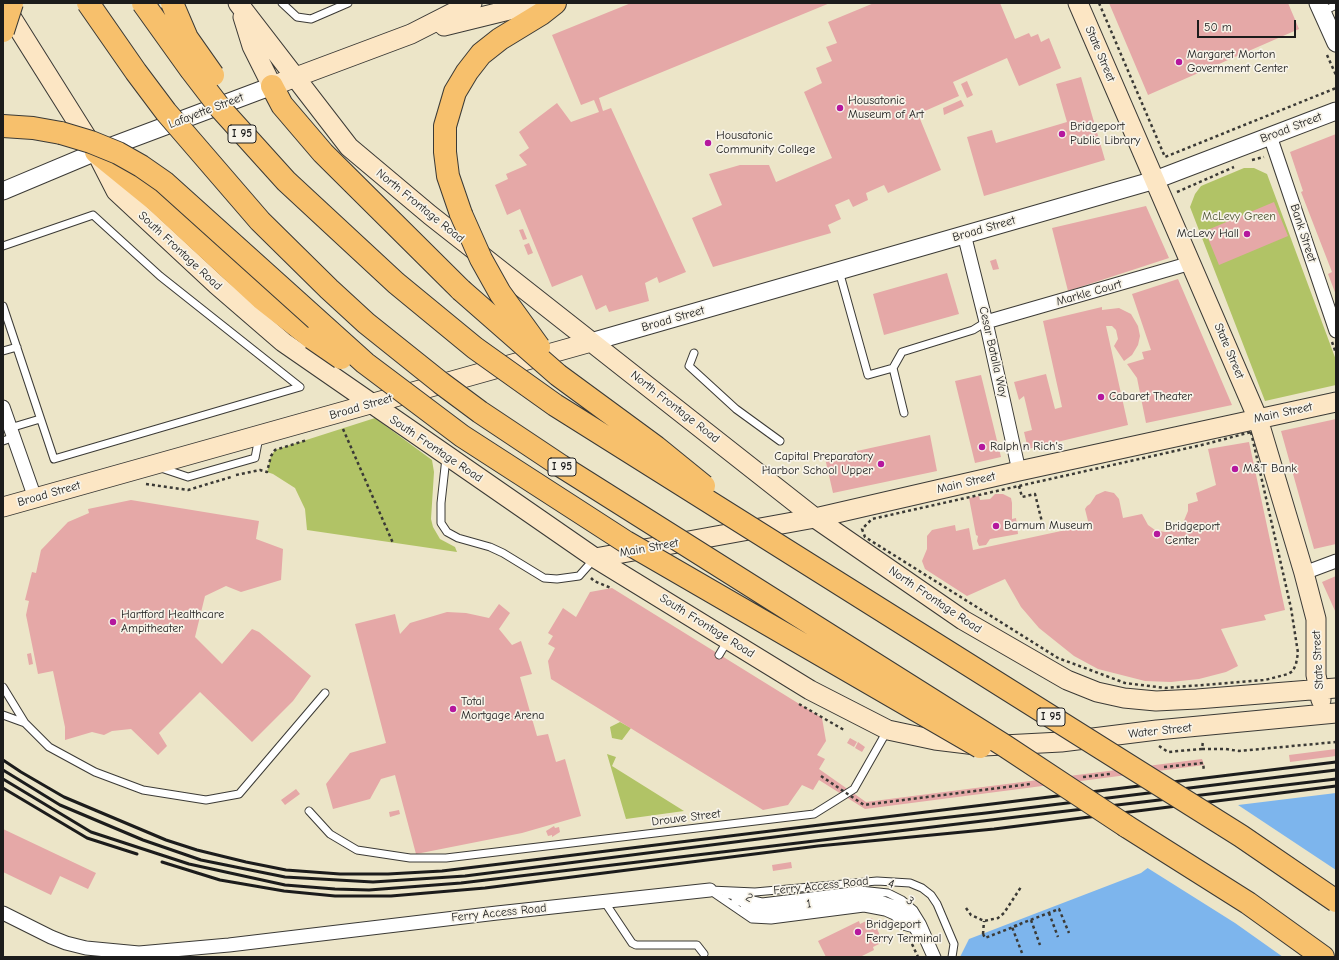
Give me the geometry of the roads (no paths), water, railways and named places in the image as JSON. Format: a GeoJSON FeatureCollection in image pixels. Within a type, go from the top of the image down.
{"type":"FeatureCollection","features":[{"type":"Feature","properties":{"kind":"highway"},"geometry":{"type":"LineString","coordinates":[[3,31],[12,3]]}},
{"type":"Feature","properties":{"kind":"highway","name":"I 95"},"geometry":{"type":"LineString","coordinates":[[88,3],[136,72],[171,118],[260,221],[335,294],[440,383],[554,462],[1005,746],[1126,826],[1248,903],[1323,957]]}},
{"type":"Feature","properties":{"kind":"highway","name":"I 95"},"geometry":{"type":"LineString","coordinates":[[143,3],[190,70],[253,146],[286,181],[358,250],[435,317],[555,405],[1241,836],[1336,901]]}},
{"type":"Feature","properties":{"kind":"highway"},"geometry":{"type":"LineString","coordinates":[[172,3],[187,38],[207,67],[358,250]]}},
{"type":"Feature","properties":{"kind":"highway"},"geometry":{"type":"LineString","coordinates":[[555,3],[536,17],[500,39],[481,54],[467,72],[455,92],[445,126],[445,152],[450,181],[461,214],[490,276],[521,324],[554,363],[608,413]]}},
{"type":"Feature","properties":{"kind":"highway"},"geometry":{"type":"LineString","coordinates":[[272,86],[282,105],[323,153],[461,290],[534,356],[608,413],[678,464],[764,537]]}},
{"type":"Feature","properties":{"kind":"highway"},"geometry":{"type":"LineString","coordinates":[[3,126],[33,128],[61,133],[91,142],[118,153],[158,178],[365,363],[462,436]]}},
{"type":"Feature","properties":{"kind":"highway"},"geometry":{"type":"LineString","coordinates":[[96,152],[155,200],[266,302],[312,338],[365,375],[585,516],[710,592],[1028,775],[1126,826]]}},
{"type":"Feature","properties":{"kind":"main road","name":"North Frontage Road"},"geometry":{"type":"LineString","coordinates":[[239,3],[349,148],[430,215],[815,518],[963,620],[1067,680],[1097,692],[1124,698],[1156,701],[1182,700],[1327,688]]}},
{"type":"Feature","properties":{"kind":"main road","name":"North Frontage Road"},"geometry":{"type":"LineString","coordinates":[[239,3],[252,46],[272,86]]}},
{"type":"Feature","properties":{"kind":"main road","name":"Lafayette Street"},"geometry":{"type":"LineString","coordinates":[[411,34],[472,3]]}},
{"type":"Feature","properties":{"kind":"main road","name":"Lafayette Street"},"geometry":{"type":"LineString","coordinates":[[272,86],[411,34],[508,7],[528,3]]}},
{"type":"Feature","properties":{"kind":"main road","name":"State Street"},"geometry":{"type":"LineString","coordinates":[[1078,3],[1191,262],[1254,426],[1304,573],[1316,619],[1316,674],[1327,688],[1330,714]]}},
{"type":"Feature","properties":{"kind":"main road","name":"South Frontage Road"},"geometry":{"type":"LineString","coordinates":[[3,4],[96,152],[116,191],[216,285],[283,342],[724,647],[888,730],[935,740],[984,746]]}},
{"type":"Feature","properties":{"kind":"main road","name":"Broad Street"},"geometry":{"type":"LineString","coordinates":[[3,507],[592,342]]}},
{"type":"Feature","properties":{"kind":"main road","name":"Main Street"},"geometry":{"type":"LineString","coordinates":[[595,558],[815,518],[1019,478],[1254,426],[1336,402]]}},
{"type":"Feature","properties":{"kind":"main road","name":"Water Street"},"geometry":{"type":"LineString","coordinates":[[984,746],[1061,742],[1330,714]]}},
{"type":"Feature","properties":{"kind":"street"},"geometry":{"type":"LineString","coordinates":[[1323,6],[1336,43]]}},
{"type":"Feature","properties":{"kind":"street","name":"Lafayette Street"},"geometry":{"type":"LineString","coordinates":[[3,191],[96,152],[272,86]]}},
{"type":"Feature","properties":{"kind":"street","name":"Broad Street"},"geometry":{"type":"LineString","coordinates":[[592,342],[1155,180],[1336,111]]}},
{"type":"Feature","properties":{"kind":"street","name":"Bank Street"},"geometry":{"type":"LineString","coordinates":[[1270,136],[1336,331]]}},
{"type":"Feature","properties":{"kind":"street","name":"Cesar Batalla Way"},"geometry":{"type":"LineString","coordinates":[[964,234],[986,322],[1019,478]]}},
{"type":"Feature","properties":{"kind":"street","name":"Markle Court"},"geometry":{"type":"LineString","coordinates":[[986,322],[1191,262]]}},
{"type":"Feature","properties":{"kind":"street"},"geometry":{"type":"LineString","coordinates":[[3,407],[9,436],[35,498]]}},
{"type":"Feature","properties":{"kind":"street"},"geometry":{"type":"LineString","coordinates":[[1304,573],[1336,561]]}},
{"type":"Feature","properties":{"kind":"street","name":"Ferry Access Road"},"geometry":{"type":"LineString","coordinates":[[3,913],[51,938],[66,943],[86,948],[139,953],[229,946],[604,901],[710,890]]}},
{"type":"Feature","properties":{"kind":"lane"},"geometry":{"type":"LineString","coordinates":[[282,3],[297,17],[311,19],[348,3]]}},
{"type":"Feature","properties":{"kind":"lane"},"geometry":{"type":"LineString","coordinates":[[3,246],[93,216],[160,276],[300,387],[54,459],[3,306]]}},
{"type":"Feature","properties":{"kind":"lane"},"geometry":{"type":"LineString","coordinates":[[839,270],[868,375],[893,368]]}},
{"type":"Feature","properties":{"kind":"lane"},"geometry":{"type":"LineString","coordinates":[[904,413],[893,368],[902,352],[973,330],[986,322]]}},
{"type":"Feature","properties":{"kind":"lane"},"geometry":{"type":"LineString","coordinates":[[3,351],[17,347]]}},
{"type":"Feature","properties":{"kind":"lane"},"geometry":{"type":"LineString","coordinates":[[694,353],[689,366],[736,409],[780,441]]}},
{"type":"Feature","properties":{"kind":"lane"},"geometry":{"type":"LineString","coordinates":[[9,436],[40,419]]}},
{"type":"Feature","properties":{"kind":"lane"},"geometry":{"type":"LineString","coordinates":[[446,456],[440,503],[441,523],[447,532],[458,538],[490,547],[503,553],[544,578],[557,579],[579,576],[595,558]]}},
{"type":"Feature","properties":{"kind":"lane"},"geometry":{"type":"LineString","coordinates":[[3,687],[25,723],[49,746],[95,772],[143,790],[206,800],[239,794],[325,693]]}},
{"type":"Feature","properties":{"kind":"lane"},"geometry":{"type":"LineString","coordinates":[[3,715],[25,723]]}},
{"type":"Feature","properties":{"kind":"lane","name":"Drouve Street"},"geometry":{"type":"LineString","coordinates":[[309,811],[330,834],[357,850],[410,858],[446,858],[814,814],[854,789],[888,730]]}},
{"type":"Feature","properties":{"kind":"lane","name":"Ferry Access Road"},"geometry":{"type":"LineString","coordinates":[[710,890],[755,892],[877,881],[900,881],[922,888],[931,895],[940,911],[954,944],[952,957]]}},
{"type":"Feature","properties":{"kind":"lane","name":"2"},"geometry":{"type":"LineString","coordinates":[[710,890],[753,913],[762,914],[858,903],[881,905],[903,915],[914,930],[927,957]]}},
{"type":"Feature","properties":{"kind":"lane","name":"3"},"geometry":{"type":"LineString","coordinates":[[710,890],[752,907],[763,909],[858,896],[878,898],[900,906],[909,912],[914,919],[931,957]]}},
{"type":"Feature","properties":{"kind":"lane","name":"4"},"geometry":{"type":"LineString","coordinates":[[710,890],[762,902],[860,890],[888,893],[902,900],[914,910],[922,923],[937,957]]}},
{"type":"Feature","properties":{"kind":"lane"},"geometry":{"type":"LineString","coordinates":[[604,901],[632,943],[636,946],[696,945],[702,956]]}},
{"type":"Feature","properties":{"kind":"water"},"geometry":{"type":"Polygon","coordinates":[[[1336,793],[1336,957],[960,957],[969,939],[1141,873],[1230,806],[1336,793]]]}},
{"type":"Feature","properties":{"kind":"railway"},"geometry":{"type":"LineString","coordinates":[[3,760],[64,797],[166,840],[197,850],[286,870],[340,874],[388,874],[442,871],[1336,762]]}},
{"type":"Feature","properties":{"kind":"railway"},"geometry":{"type":"LineString","coordinates":[[3,770],[60,805],[143,840],[201,860],[285,877],[373,882],[465,876],[814,832],[986,813],[1336,770]]}},
{"type":"Feature","properties":{"kind":"railway"},"geometry":{"type":"LineString","coordinates":[[3,779],[91,832],[189,864],[285,885],[369,890],[461,883],[1336,779]]}},
{"type":"Feature","properties":{"kind":"railway"},"geometry":{"type":"LineString","coordinates":[[162,862],[220,880],[284,891],[335,896],[391,896],[485,888],[818,846],[994,829],[1336,786]]}},
{"type":"Feature","properties":{"kind":"railway"},"geometry":{"type":"LineString","coordinates":[[3,788],[87,838],[137,854]]}},
{"type":"Feature","properties":{"kind":"place","name":"Margaret Morton Government Center"},"geometry":{"type":"Point","coordinates":[1179,62]}},
{"type":"Feature","properties":{"kind":"place","name":"Housatonic Museum of Art"},"geometry":{"type":"Point","coordinates":[840,108]}},
{"type":"Feature","properties":{"kind":"place","name":"Bridgeport Public Library"},"geometry":{"type":"Point","coordinates":[1062,134]}},
{"type":"Feature","properties":{"kind":"place","name":"Housatonic Community College"},"geometry":{"type":"Point","coordinates":[708,143]}},
{"type":"Feature","properties":{"kind":"place","name":"McLevy Hall"},"geometry":{"type":"Point","coordinates":[1247,234]}},
{"type":"Feature","properties":{"kind":"place","name":"Cabaret Theater"},"geometry":{"type":"Point","coordinates":[1101,397]}},
{"type":"Feature","properties":{"kind":"place","name":"Ralph n Rich's"},"geometry":{"type":"Point","coordinates":[982,447]}},
{"type":"Feature","properties":{"kind":"place","name":"Capital Preparatory Harbor School Upper"},"geometry":{"type":"Point","coordinates":[881,464]}},
{"type":"Feature","properties":{"kind":"place","name":"M&T Bank"},"geometry":{"type":"Point","coordinates":[1235,469]}},
{"type":"Feature","properties":{"kind":"place","name":"Barnum Museum"},"geometry":{"type":"Point","coordinates":[996,526]}},
{"type":"Feature","properties":{"kind":"place","name":"Bridgeport Center"},"geometry":{"type":"Point","coordinates":[1157,534]}},
{"type":"Feature","properties":{"kind":"place","name":"Hartford Healthcare Ampitheater"},"geometry":{"type":"Point","coordinates":[113,622]}},
{"type":"Feature","properties":{"kind":"place","name":"Total Mortgage Arena"},"geometry":{"type":"Point","coordinates":[453,709]}},
{"type":"Feature","properties":{"kind":"place","name":"Bridgeport Ferry Terminal"},"geometry":{"type":"Point","coordinates":[858,932]}},
{"type":"Feature","properties":{"kind":"park label","name":"McLevy Green"},"geometry":{"type":"Point","coordinates":[1239,217]}}]}
